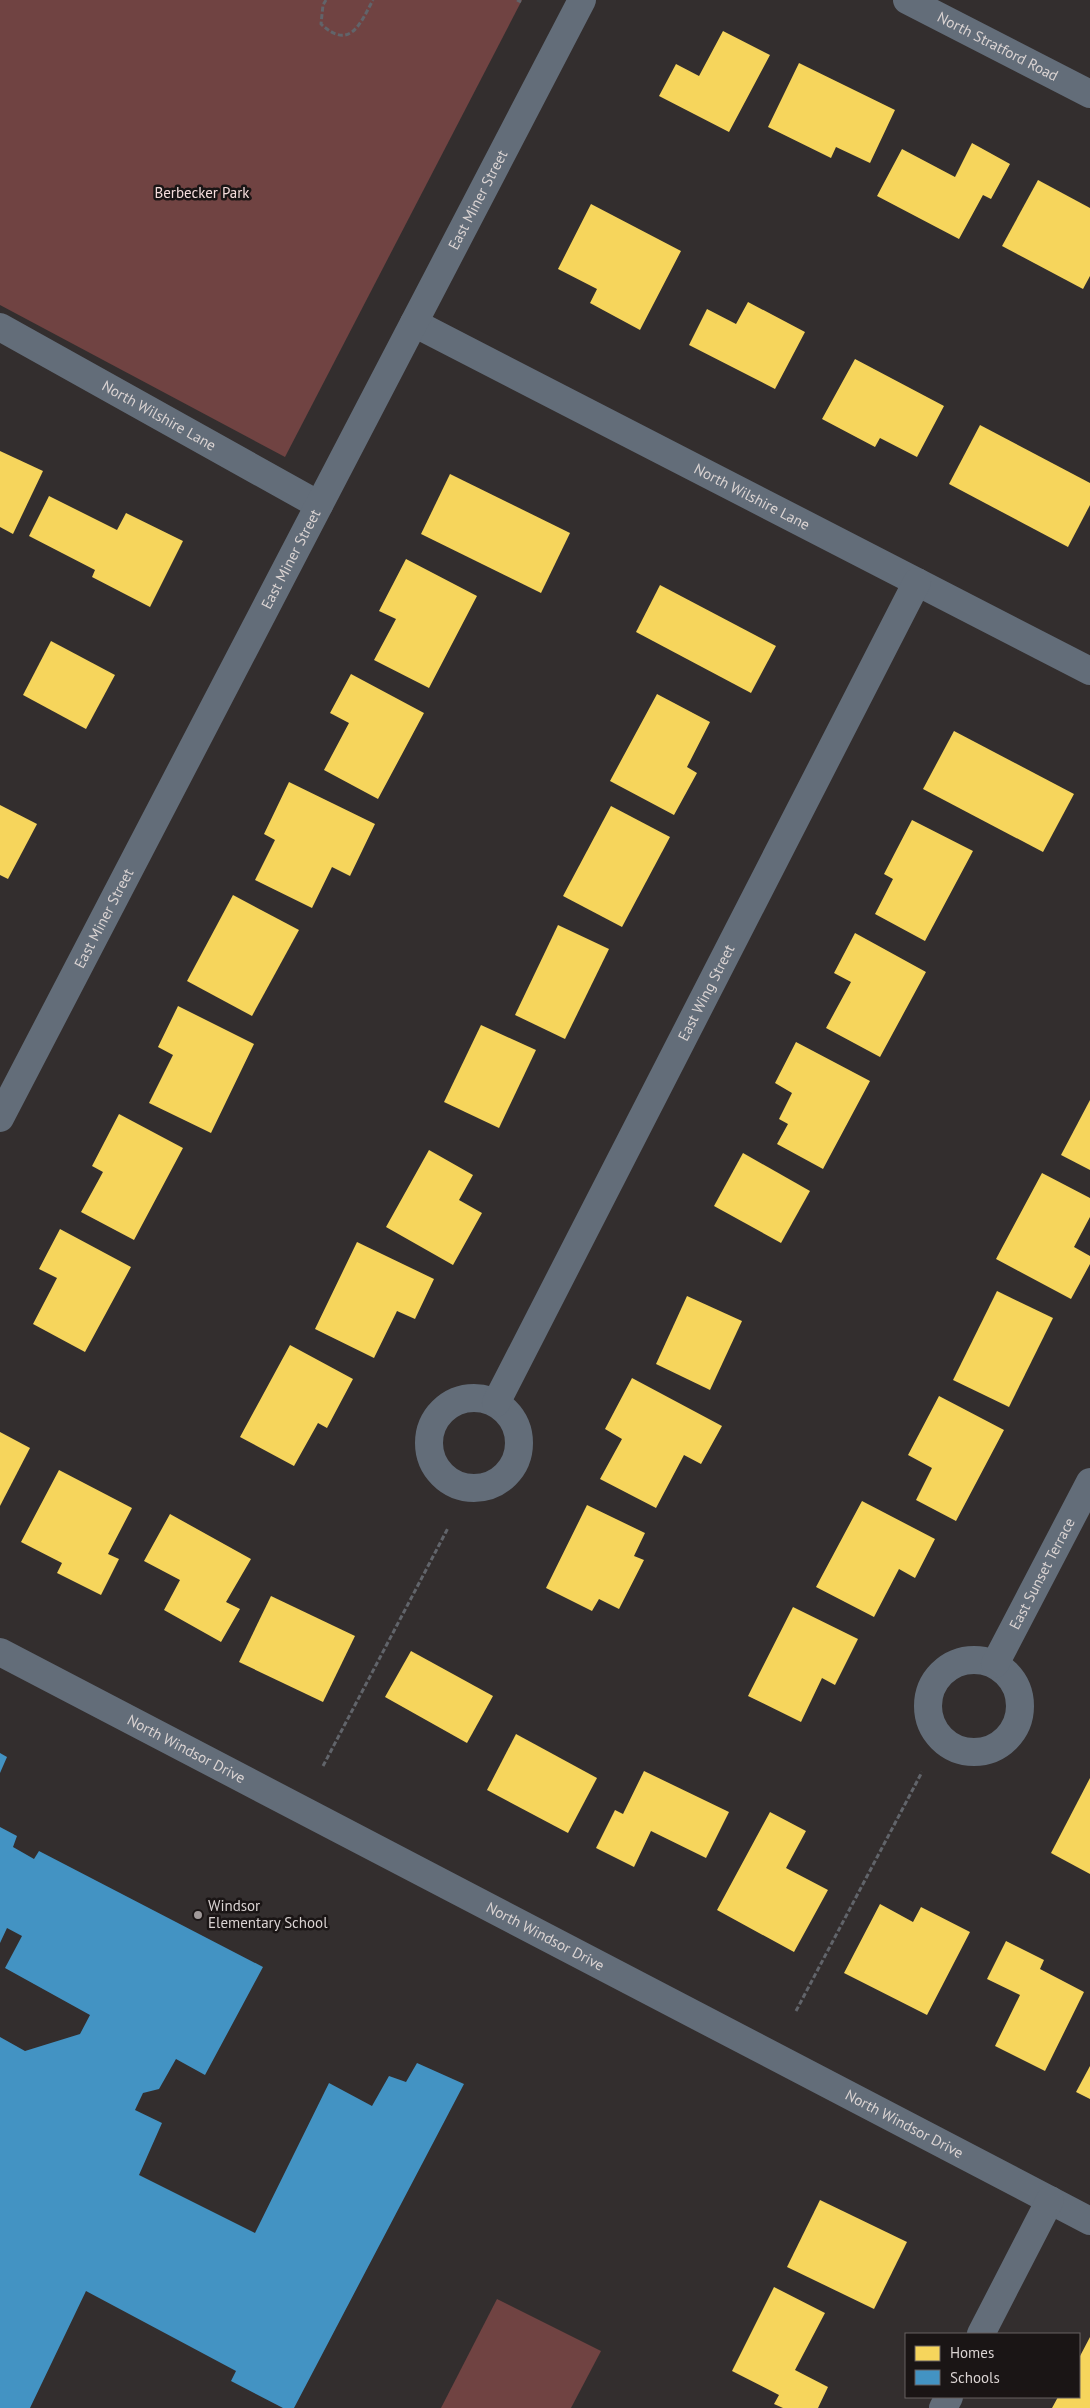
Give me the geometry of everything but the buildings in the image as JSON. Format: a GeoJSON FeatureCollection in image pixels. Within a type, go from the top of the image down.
{"type":"FeatureCollection","features":[{"type":"Feature","properties":{"kind":"street","name":"East Miner Street"},"geometry":{"type":"LineString","coordinates":[[0,1118],[582,0]]}},
{"type":"Feature","properties":{"kind":"street","name":"North Stratford Road"},"geometry":{"type":"LineString","coordinates":[[907,0],[1090,94]]}},
{"type":"Feature","properties":{"kind":"street","name":"North Wilshire Lane"},"geometry":{"type":"LineString","coordinates":[[414,323],[1090,671]]}},
{"type":"Feature","properties":{"kind":"street","name":"North Wilshire Lane"},"geometry":{"type":"LineString","coordinates":[[0,327],[319,505]]}},
{"type":"Feature","properties":{"kind":"street","name":"East Wing Street"},"geometry":{"type":"LineString","coordinates":[[496,1403],[917,582]]}},
{"type":"Feature","properties":{"kind":"street","name":"East Sunset Terrace"},"geometry":{"type":"LineString","coordinates":[[995,1664],[1090,1482]]}},
{"type":"Feature","properties":{"kind":"street","name":"North Windsor Drive"},"geometry":{"type":"LineString","coordinates":[[0,1652],[1090,2221]]}},
{"type":"Feature","properties":{"kind":"street"},"geometry":{"type":"LineString","coordinates":[[982,2333],[1050,2200]]}},
{"type":"Feature","properties":{"kind":"path"},"geometry":{"type":"LineString","coordinates":[[326,0],[322,5],[321,24],[329,32],[340,36],[351,34],[358,28],[373,0]]}},
{"type":"Feature","properties":{"kind":"path"},"geometry":{"type":"LineString","coordinates":[[517,0],[521,2]]}},
{"type":"Feature","properties":{"kind":"path"},"geometry":{"type":"LineString","coordinates":[[324,1766],[448,1528]]}},
{"type":"Feature","properties":{"kind":"path"},"geometry":{"type":"LineString","coordinates":[[796,2011],[922,1772]]}},
{"type":"Feature","properties":{"kind":"green space","name":"Berbecker Park"},"geometry":{"type":"Polygon","coordinates":[[[0,0],[522,0],[285,457],[0,305],[0,0]]]}},
{"type":"Feature","properties":{"kind":"green space"},"geometry":{"type":"Polygon","coordinates":[[[497,2299],[601,2351],[571,2408],[441,2408],[497,2299]]]}},
{"type":"Feature","properties":{"kind":"place","name":"Windsor Elementary School"},"geometry":{"type":"Point","coordinates":[198,1915]}}]}
